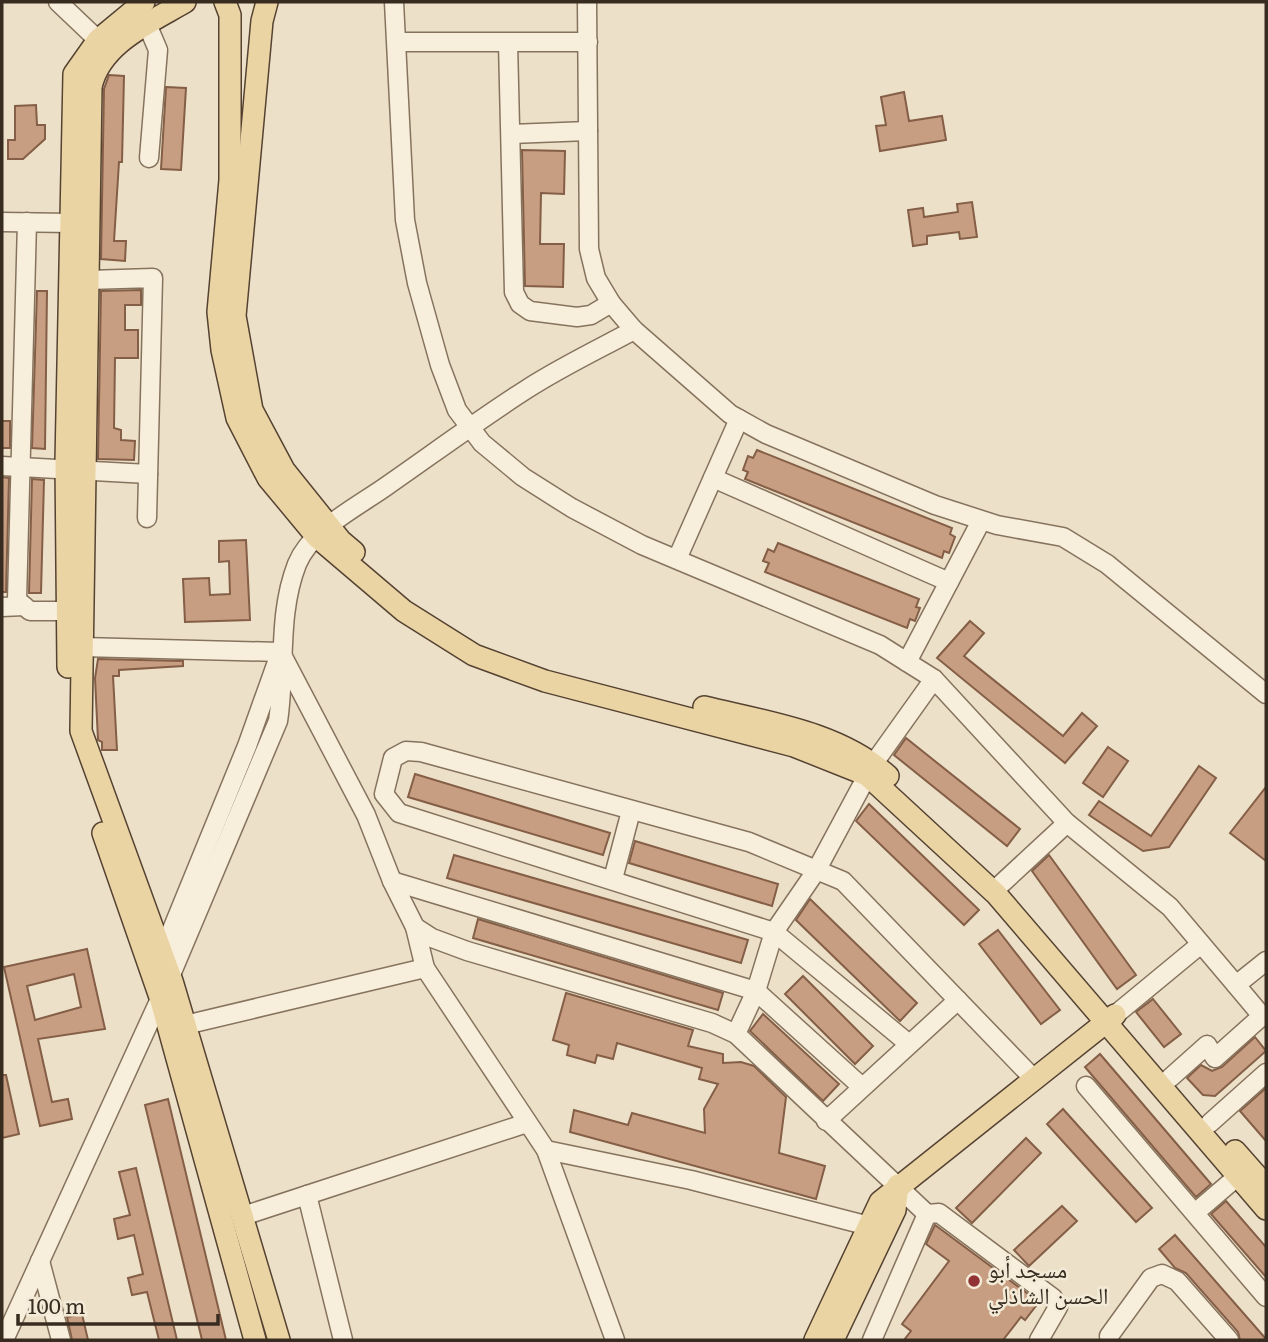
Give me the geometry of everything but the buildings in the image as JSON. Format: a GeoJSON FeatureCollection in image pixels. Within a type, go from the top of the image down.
{"type":"FeatureCollection","features":[{"type":"Feature","properties":{"kind":"main road"},"geometry":{"type":"LineString","coordinates":[[144,2],[97,40],[74,74],[71,223],[82,647],[81,731],[170,977],[279,1340]]}},
{"type":"Feature","properties":{"kind":"main road"},"geometry":{"type":"LineString","coordinates":[[185,2],[109,52],[95,70],[91,87],[88,280],[67,611],[68,733],[160,998],[255,1340]]}},
{"type":"Feature","properties":{"kind":"main road"},"geometry":{"type":"LineString","coordinates":[[225,2],[230,15],[230,180],[218,312],[222,350],[237,418],[268,478],[404,611],[474,655],[545,681],[794,746],[870,769],[953,835],[999,886],[1266,1209]]}},
{"type":"Feature","properties":{"kind":"main road"},"geometry":{"type":"LineString","coordinates":[[233,2],[247,7],[266,4],[235,316],[252,411],[284,470],[323,532]]}},
{"type":"Feature","properties":{"kind":"main road"},"geometry":{"type":"LineString","coordinates":[[870,769],[996,894],[1110,1019],[1170,1078],[1266,1186]]}},
{"type":"Feature","properties":{"kind":"main road"},"geometry":{"type":"LineString","coordinates":[[815,1340],[880,1202],[1110,1019]]}},
{"type":"Feature","properties":{"kind":"main road"},"geometry":{"type":"LineString","coordinates":[[833,1340],[895,1210],[898,1185]]}},
{"type":"Feature","properties":{"kind":"street"},"geometry":{"type":"LineString","coordinates":[[58,2],[97,40]]}},
{"type":"Feature","properties":{"kind":"street"},"geometry":{"type":"LineString","coordinates":[[394,2],[405,220],[440,365],[457,410],[482,443],[533,483],[595,520],[677,559],[880,645],[934,679],[1067,823],[1170,907],[1264,1019],[1215,1058],[1207,1045],[1170,1078]]}},
{"type":"Feature","properties":{"kind":"street"},"geometry":{"type":"LineString","coordinates":[[587,2],[589,249],[596,278],[611,303],[634,330],[677,370],[739,419],[765,434],[981,521],[1063,537],[1107,564],[1266,694]]}},
{"type":"Feature","properties":{"kind":"street"},"geometry":{"type":"LineString","coordinates":[[148,24],[158,50],[149,158]]}},
{"type":"Feature","properties":{"kind":"street"},"geometry":{"type":"LineString","coordinates":[[397,42],[588,42]]}},
{"type":"Feature","properties":{"kind":"street"},"geometry":{"type":"LineString","coordinates":[[508,44],[514,292],[520,304],[530,311],[577,317],[591,315],[611,303]]}},
{"type":"Feature","properties":{"kind":"street"},"geometry":{"type":"LineString","coordinates":[[511,134],[588,131]]}},
{"type":"Feature","properties":{"kind":"street"},"geometry":{"type":"LineString","coordinates":[[2,222],[71,223]]}},
{"type":"Feature","properties":{"kind":"street"},"geometry":{"type":"LineString","coordinates":[[27,222],[11,466],[17,600],[30,611],[67,611]]}},
{"type":"Feature","properties":{"kind":"street"},"geometry":{"type":"LineString","coordinates":[[88,280],[153,278],[148,518]]}},
{"type":"Feature","properties":{"kind":"street"},"geometry":{"type":"LineString","coordinates":[[4,1340],[170,977],[278,722],[282,699],[281,652],[290,590],[298,562],[323,532],[470,427],[530,387],[634,330]]}},
{"type":"Feature","properties":{"kind":"street"},"geometry":{"type":"LineString","coordinates":[[677,559],[739,419]]}},
{"type":"Feature","properties":{"kind":"street"},"geometry":{"type":"LineString","coordinates":[[11,466],[148,474]]}},
{"type":"Feature","properties":{"kind":"street"},"geometry":{"type":"LineString","coordinates":[[713,478],[949,582]]}},
{"type":"Feature","properties":{"kind":"street"},"geometry":{"type":"LineString","coordinates":[[907,662],[981,521]]}},
{"type":"Feature","properties":{"kind":"street"},"geometry":{"type":"LineString","coordinates":[[2,607],[23,606]]}},
{"type":"Feature","properties":{"kind":"street"},"geometry":{"type":"LineString","coordinates":[[82,647],[281,652]]}},
{"type":"Feature","properties":{"kind":"street"},"geometry":{"type":"LineString","coordinates":[[281,652],[366,815],[392,881],[415,927],[425,968],[546,1150],[615,1340]]}},
{"type":"Feature","properties":{"kind":"street"},"geometry":{"type":"LineString","coordinates":[[160,998],[162,954],[247,746],[281,652]]}},
{"type":"Feature","properties":{"kind":"street"},"geometry":{"type":"LineString","coordinates":[[736,1034],[756,991],[774,932],[816,871],[870,769],[934,679]]}},
{"type":"Feature","properties":{"kind":"street"},"geometry":{"type":"LineString","coordinates":[[909,1044],[774,932],[399,813],[390,805],[384,794],[393,758],[405,751],[421,752],[748,842],[843,881],[1033,1079]]}},
{"type":"Feature","properties":{"kind":"street"},"geometry":{"type":"LineString","coordinates":[[366,815],[390,805]]}},
{"type":"Feature","properties":{"kind":"street"},"geometry":{"type":"LineString","coordinates":[[613,880],[631,811]]}},
{"type":"Feature","properties":{"kind":"street"},"geometry":{"type":"LineString","coordinates":[[999,886],[1067,823]]}},
{"type":"Feature","properties":{"kind":"street"},"geometry":{"type":"LineString","coordinates":[[392,881],[756,991],[862,1087]]}},
{"type":"Feature","properties":{"kind":"street"},"geometry":{"type":"LineString","coordinates":[[415,927],[432,938],[467,951],[712,1023],[736,1034],[927,1214],[939,1213],[1054,1298],[1058,1307],[1039,1340]]}},
{"type":"Feature","properties":{"kind":"street"},"geometry":{"type":"LineString","coordinates":[[1110,1019],[1201,944]]}},
{"type":"Feature","properties":{"kind":"street"},"geometry":{"type":"LineString","coordinates":[[1236,985],[1266,961]]}},
{"type":"Feature","properties":{"kind":"street"},"geometry":{"type":"LineString","coordinates":[[185,1025],[425,968]]}},
{"type":"Feature","properties":{"kind":"street"},"geometry":{"type":"LineString","coordinates":[[826,1121],[958,1000]]}},
{"type":"Feature","properties":{"kind":"street"},"geometry":{"type":"LineString","coordinates":[[1210,1123],[1263,1084]]}},
{"type":"Feature","properties":{"kind":"street"},"geometry":{"type":"LineString","coordinates":[[1086,1086],[1266,1297]]}},
{"type":"Feature","properties":{"kind":"street"},"geometry":{"type":"LineString","coordinates":[[243,1216],[527,1123]]}},
{"type":"Feature","properties":{"kind":"street"},"geometry":{"type":"LineString","coordinates":[[546,1150],[691,1180],[869,1226]]}},
{"type":"Feature","properties":{"kind":"street"},"geometry":{"type":"LineString","coordinates":[[1196,1212],[1238,1176]]}},
{"type":"Feature","properties":{"kind":"street"},"geometry":{"type":"LineString","coordinates":[[307,1195],[342,1340]]}},
{"type":"Feature","properties":{"kind":"street"},"geometry":{"type":"LineString","coordinates":[[872,1340],[927,1214]]}},
{"type":"Feature","properties":{"kind":"street"},"geometry":{"type":"LineString","coordinates":[[40,1261],[61,1340]]}},
{"type":"Feature","properties":{"kind":"street"},"geometry":{"type":"LineString","coordinates":[[1110,1339],[1151,1278],[1162,1274],[1177,1281],[1230,1340]]}},
{"type":"Feature","properties":{"kind":"place","name":"مسجد أبو الحسن الشاذلي"},"geometry":{"type":"Point","coordinates":[974,1281]}}]}
